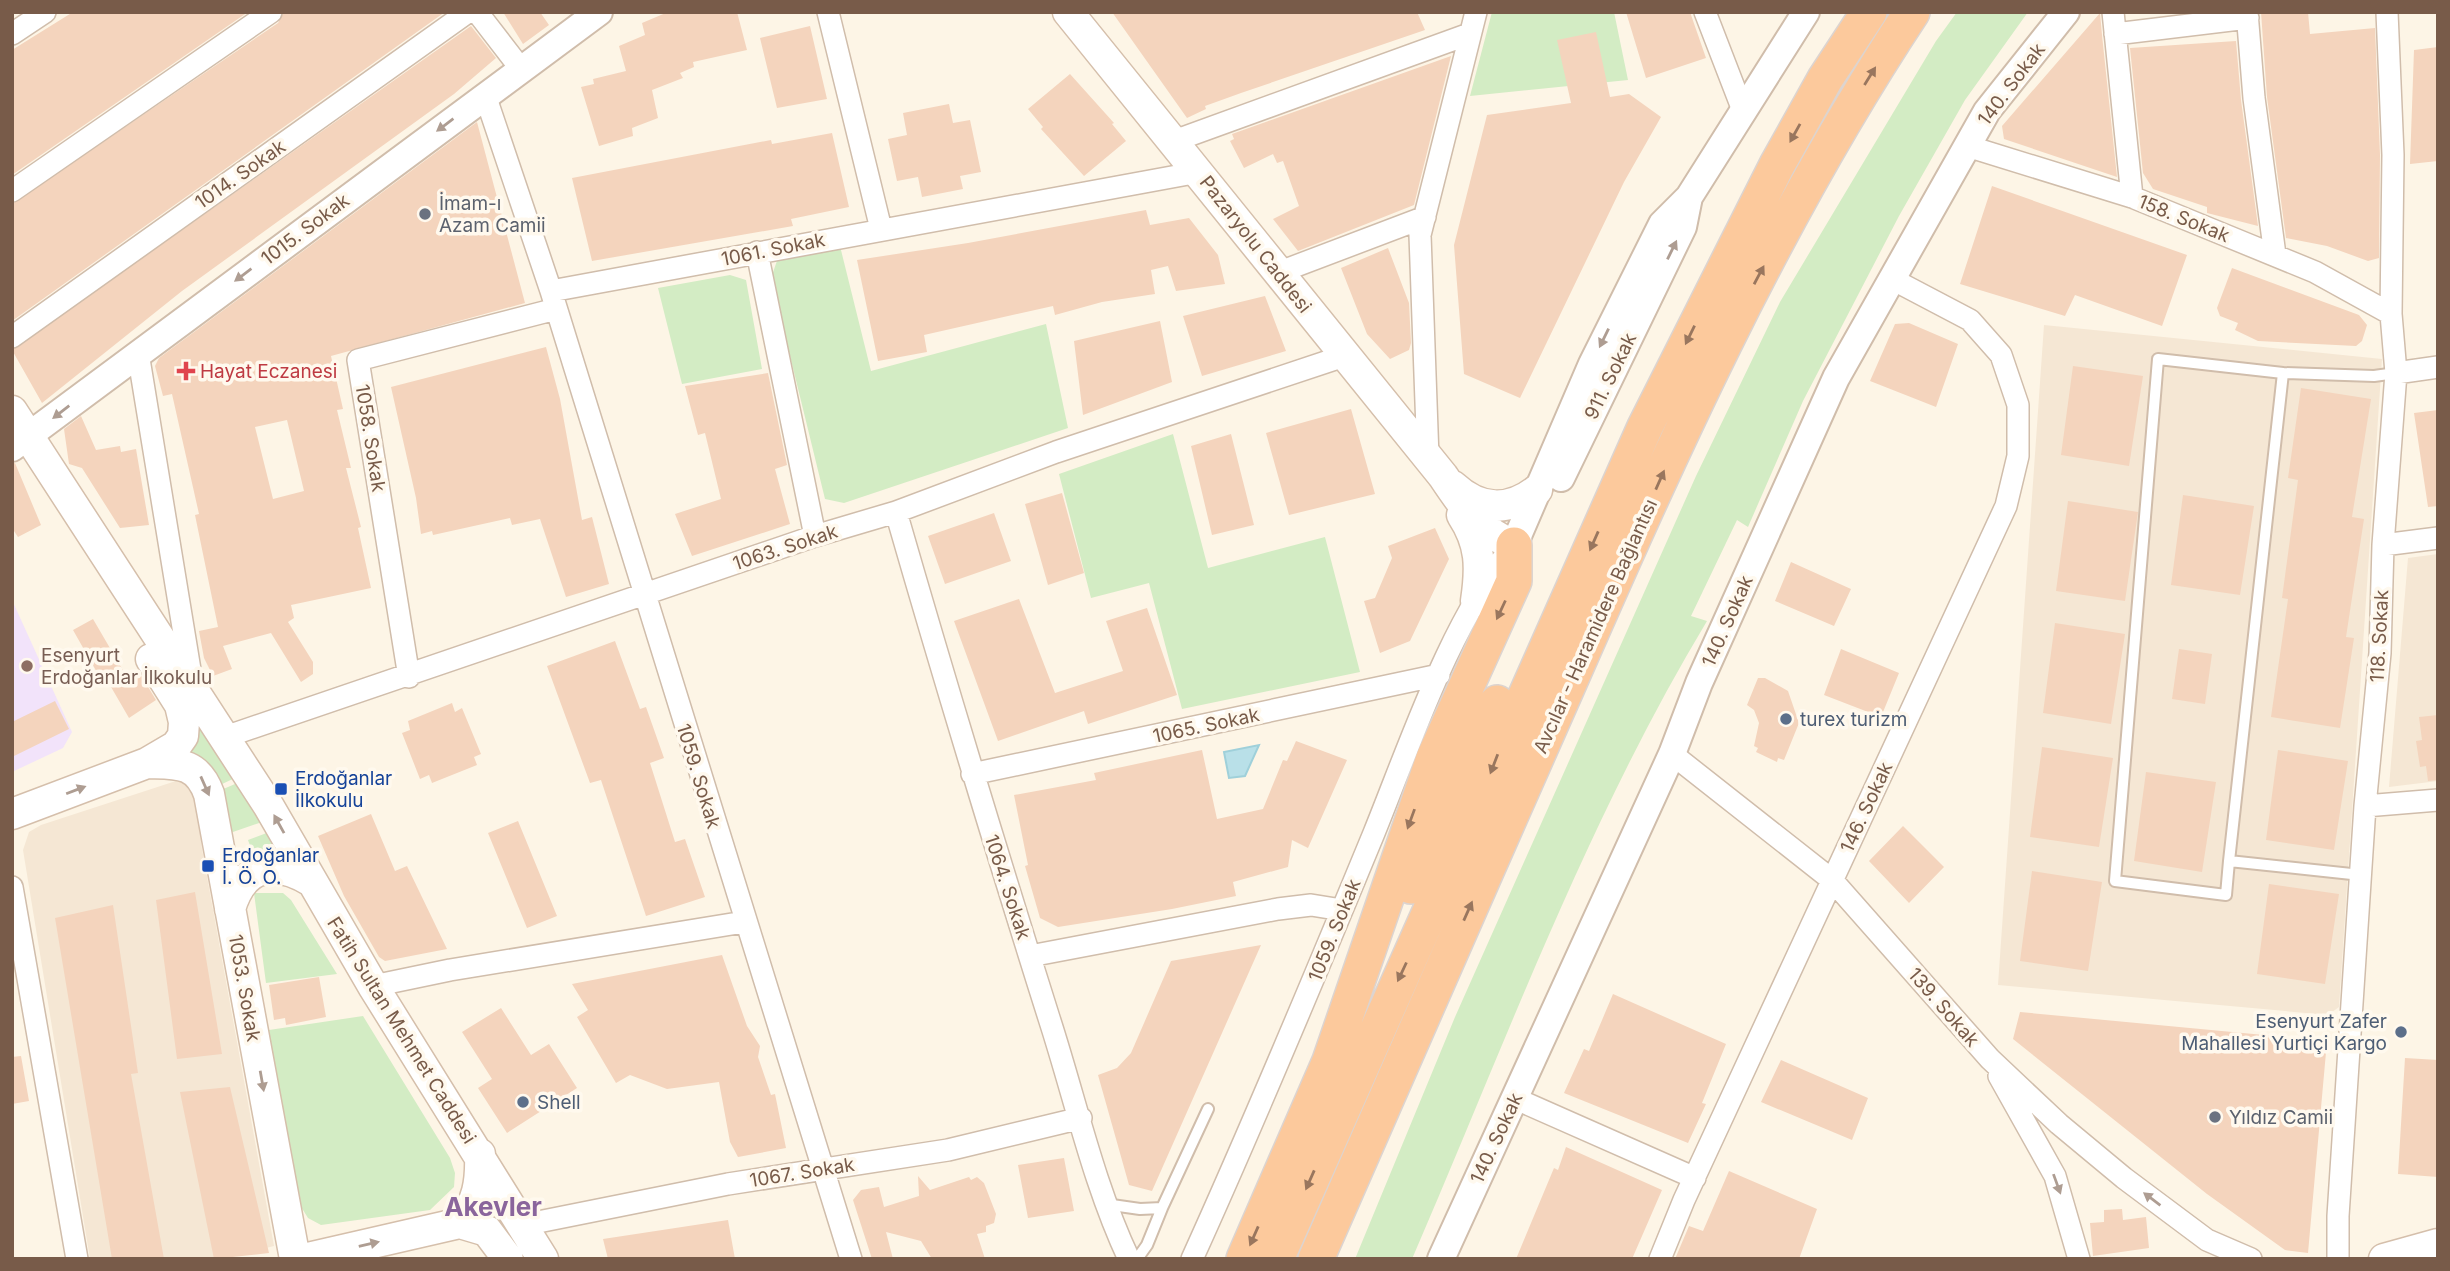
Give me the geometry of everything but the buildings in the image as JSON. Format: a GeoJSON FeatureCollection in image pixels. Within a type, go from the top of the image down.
{"type":"FeatureCollection","features":[{"type":"Feature","properties":{"kind":"highway","name":"Avcılar - Haramidere Bağlantısı"},"geometry":{"type":"LineString","coordinates":[[1276,1259],[1387,1004],[1468,830],[1502,743],[1645,427],[1724,265],[1825,79],[1869,12]]}},
{"type":"Feature","properties":{"kind":"highway","name":"Avcılar - Haramidere Bağlantısı"},"geometry":{"type":"LineString","coordinates":[[1316,1259],[1601,609],[1726,339],[1840,124],[1912,12]]}},
{"type":"Feature","properties":{"kind":"highway"},"geometry":{"type":"LineString","coordinates":[[1244,1259],[1330,1061],[1434,758],[1514,581],[1514,545]]}},
{"type":"Feature","properties":{"kind":"highway"},"geometry":{"type":"LineString","coordinates":[[1330,1061],[1346,1036],[1427,846],[1501,695],[1551,634]]}},
{"type":"Feature","properties":{"kind":"highway"},"geometry":{"type":"LineString","coordinates":[[1340,1259],[1413,1090],[1438,1007],[1441,974]]}},
{"type":"Feature","properties":{"kind":"main road","name":"Pazaryolu Caddesi"},"geometry":{"type":"LineString","coordinates":[[1068,12],[1436,467]]}},
{"type":"Feature","properties":{"kind":"main road","name":"Fatih Sultan Mehmet Caddesi"},"geometry":{"type":"LineString","coordinates":[[12,411],[21,443],[79,516],[192,685],[373,986],[543,1259]]}},
{"type":"Feature","properties":{"kind":"main road"},"geometry":{"type":"LineString","coordinates":[[1436,467],[1462,494],[1499,506],[1517,505],[1537,490]]}},
{"type":"Feature","properties":{"kind":"main road"},"geometry":{"type":"LineString","coordinates":[[1436,467],[1477,523],[1493,537],[1514,545]]}},
{"type":"Feature","properties":{"kind":"main road"},"geometry":{"type":"LineString","coordinates":[[1436,467],[1477,541],[1481,569],[1476,601]]}},
{"type":"Feature","properties":{"kind":"main road"},"geometry":{"type":"LineString","coordinates":[[12,814],[147,763],[168,752],[183,736],[184,722],[180,705],[113,595],[79,516]]}},
{"type":"Feature","properties":{"kind":"main road","name":"1053. Sokak"},"geometry":{"type":"LineString","coordinates":[[147,763],[190,767],[199,774],[205,784],[295,1259]]}},
{"type":"Feature","properties":{"kind":"main road"},"geometry":{"type":"LineString","coordinates":[[230,908],[237,888],[257,871],[270,867],[288,869],[311,881]]}},
{"type":"Feature","properties":{"kind":"main road"},"geometry":{"type":"LineString","coordinates":[[460,1223],[471,1210],[477,1194],[480,1154]]}},
{"type":"Feature","properties":{"kind":"main road"},"geometry":{"type":"LineString","coordinates":[[303,1259],[460,1223],[487,1231],[508,1259]]}},
{"type":"Feature","properties":{"kind":"main road"},"geometry":{"type":"LineString","coordinates":[[2384,1259],[2438,1244]]}},
{"type":"Feature","properties":{"kind":"street"},"geometry":{"type":"LineString","coordinates":[[12,34],[45,12]]}},
{"type":"Feature","properties":{"kind":"street"},"geometry":{"type":"LineString","coordinates":[[12,191],[271,12]]}},
{"type":"Feature","properties":{"kind":"street","name":"1014. Sokak"},"geometry":{"type":"LineString","coordinates":[[12,337],[468,12]]}},
{"type":"Feature","properties":{"kind":"street"},"geometry":{"type":"LineString","coordinates":[[477,12],[521,69]]}},
{"type":"Feature","properties":{"kind":"street","name":"1015. Sokak"},"geometry":{"type":"LineString","coordinates":[[21,443],[138,352],[599,12]]}},
{"type":"Feature","properties":{"kind":"street"},"geometry":{"type":"LineString","coordinates":[[828,12],[881,229]]}},
{"type":"Feature","properties":{"kind":"street"},"geometry":{"type":"LineString","coordinates":[[1436,467],[1420,235],[1476,12]]}},
{"type":"Feature","properties":{"kind":"street"},"geometry":{"type":"LineString","coordinates":[[1705,12],[1744,113]]}},
{"type":"Feature","properties":{"kind":"street","name":"911. Sokak"},"geometry":{"type":"LineString","coordinates":[[1514,545],[1592,364],[1662,224],[1689,197],[1806,12]]}},
{"type":"Feature","properties":{"kind":"street","name":"140. Sokak"},"geometry":{"type":"LineString","coordinates":[[1441,1259],[1672,754],[1699,683],[1836,378],[1987,111],[2066,12]]}},
{"type":"Feature","properties":{"kind":"street"},"geometry":{"type":"LineString","coordinates":[[2113,12],[2132,197]]}},
{"type":"Feature","properties":{"kind":"street","name":"118. Sokak"},"geometry":{"type":"LineString","coordinates":[[2338,1259],[2365,806],[2380,653],[2383,545],[2396,373],[2391,314],[2393,156],[2388,12]]}},
{"type":"Feature","properties":{"kind":"street"},"geometry":{"type":"LineString","coordinates":[[2115,34],[2248,15],[2254,98],[2275,255]]}},
{"type":"Feature","properties":{"kind":"street"},"geometry":{"type":"LineString","coordinates":[[1174,141],[1469,34]]}},
{"type":"Feature","properties":{"kind":"street"},"geometry":{"type":"LineString","coordinates":[[485,95],[554,300]]}},
{"type":"Feature","properties":{"kind":"street","name":"158. Sokak"},"geometry":{"type":"LineString","coordinates":[[1967,146],[2132,197],[2315,272],[2391,314]]}},
{"type":"Feature","properties":{"kind":"street","name":"1061. Sokak"},"geometry":{"type":"LineString","coordinates":[[554,300],[757,253],[1199,172]]}},
{"type":"Feature","properties":{"kind":"street","name":"911. Sokak"},"geometry":{"type":"LineString","coordinates":[[1514,545],[1534,529],[1543,514],[1683,227],[1689,197]]}},
{"type":"Feature","properties":{"kind":"street"},"geometry":{"type":"LineString","coordinates":[[1280,272],[1425,217]]}},
{"type":"Feature","properties":{"kind":"street"},"geometry":{"type":"LineString","coordinates":[[757,253],[815,536]]}},
{"type":"Feature","properties":{"kind":"street","name":"146. Sokak"},"geometry":{"type":"LineString","coordinates":[[1660,1259],[2006,506],[2018,456],[2018,405],[2001,355],[1970,320],[1892,279]]}},
{"type":"Feature","properties":{"kind":"street","name":"1059. Sokak"},"geometry":{"type":"LineString","coordinates":[[554,300],[744,922],[851,1259]]}},
{"type":"Feature","properties":{"kind":"street","name":"1058. Sokak"},"geometry":{"type":"LineString","coordinates":[[409,677],[358,360],[554,300]]}},
{"type":"Feature","properties":{"kind":"street"},"geometry":{"type":"LineString","coordinates":[[138,352],[192,685]]}},
{"type":"Feature","properties":{"kind":"street","name":"1063. Sokak"},"geometry":{"type":"LineString","coordinates":[[225,737],[409,677],[815,536],[896,512],[1056,452],[1344,356]]}},
{"type":"Feature","properties":{"kind":"street"},"geometry":{"type":"LineString","coordinates":[[2396,373],[2438,367]]}},
{"type":"Feature","properties":{"kind":"street","name":"1064. Sokak"},"geometry":{"type":"LineString","coordinates":[[896,512],[972,774],[1081,1118],[1105,1204],[1129,1259]]}},
{"type":"Feature","properties":{"kind":"street"},"geometry":{"type":"LineString","coordinates":[[2383,545],[2438,538]]}},
{"type":"Feature","properties":{"kind":"street","name":"1059. Sokak"},"geometry":{"type":"LineString","coordinates":[[1192,1259],[1266,1095],[1439,675],[1476,601],[1514,545]]}},
{"type":"Feature","properties":{"kind":"street","name":"1065. Sokak"},"geometry":{"type":"LineString","coordinates":[[972,774],[1439,675]]}},
{"type":"Feature","properties":{"kind":"street","name":"139. Sokak"},"geometry":{"type":"LineString","coordinates":[[1672,754],[1832,880],[1990,1059],[2059,1124],[2210,1249],[2251,1259]]}},
{"type":"Feature","properties":{"kind":"street"},"geometry":{"type":"LineString","coordinates":[[2365,806],[2438,800]]}},
{"type":"Feature","properties":{"kind":"street"},"geometry":{"type":"LineString","coordinates":[[12,887],[77,1259]]}},
{"type":"Feature","properties":{"kind":"street"},"geometry":{"type":"LineString","coordinates":[[1030,956],[1278,909],[1311,905],[1342,910]]}},
{"type":"Feature","properties":{"kind":"street"},"geometry":{"type":"LineString","coordinates":[[373,986],[462,968],[744,922]]}},
{"type":"Feature","properties":{"kind":"street"},"geometry":{"type":"LineString","coordinates":[[1990,1059],[2056,1176],[2079,1259]]}},
{"type":"Feature","properties":{"kind":"street"},"geometry":{"type":"LineString","coordinates":[[1514,1098],[1695,1178]]}},
{"type":"Feature","properties":{"kind":"street","name":"1067. Sokak"},"geometry":{"type":"LineString","coordinates":[[523,1225],[823,1169],[948,1150],[1081,1118]]}},
{"type":"Feature","properties":{"kind":"street"},"geometry":{"type":"LineString","coordinates":[[2038,1146],[2037,1137],[2042,1129],[2050,1124],[2059,1124]]}},
{"type":"Feature","properties":{"kind":"lane"},"geometry":{"type":"LineString","coordinates":[[2283,373],[2225,895],[2115,881],[2158,359],[2283,373],[2374,376],[2396,373]]}},
{"type":"Feature","properties":{"kind":"lane"},"geometry":{"type":"LineString","coordinates":[[2229,861],[2361,875]]}},
{"type":"Feature","properties":{"kind":"lane"},"geometry":{"type":"LineString","coordinates":[[1137,1259],[1147,1245],[1161,1208],[1208,1109]]}},
{"type":"Feature","properties":{"kind":"lane"},"geometry":{"type":"LineString","coordinates":[[1105,1204],[1140,1209],[1161,1208]]}},
{"type":"Feature","properties":{"kind":"shaded area"},"geometry":{"type":"Polygon","coordinates":[[[2044,325],[2382,359],[2339,1007],[2328,1015],[1998,985],[2044,325]]]}},
{"type":"Feature","properties":{"kind":"shaded area"},"geometry":{"type":"Polygon","coordinates":[[[2438,554],[2438,781],[2389,787],[2408,558],[2438,554]]]}},
{"type":"Feature","properties":{"kind":"shaded area","name":"Esenyurt Erdoğanlar İlkokulu"},"geometry":{"type":"Polygon","coordinates":[[[12,600],[72,732],[63,748],[12,772],[12,600]]]}},
{"type":"Feature","properties":{"kind":"shaded area"},"geometry":{"type":"Polygon","coordinates":[[[182,779],[195,786],[202,849],[274,1246],[221,1259],[90,1259],[23,850],[29,832],[41,825],[182,779]]]}},
{"type":"Feature","properties":{"kind":"green space"},"geometry":{"type":"Polygon","coordinates":[[[1492,12],[1614,12],[1628,80],[1470,96],[1492,12]]]}},
{"type":"Feature","properties":{"kind":"green space"},"geometry":{"type":"Polygon","coordinates":[[[1957,12],[2028,12],[1965,100],[1899,216],[1803,401],[1748,527],[1737,520],[1691,616],[1707,621],[1663,697],[1585,855],[1412,1259],[1355,1259],[1455,1017],[1696,476],[1780,302],[1936,41],[1957,12]]]}},
{"type":"Feature","properties":{"kind":"green space"},"geometry":{"type":"Polygon","coordinates":[[[839,242],[871,371],[1046,324],[1068,428],[844,503],[825,499],[771,278],[778,258],[839,242]]]}},
{"type":"Feature","properties":{"kind":"green space"},"geometry":{"type":"Polygon","coordinates":[[[730,275],[746,280],[762,369],[682,384],[658,288],[730,275]]]}},
{"type":"Feature","properties":{"kind":"green space"},"geometry":{"type":"Polygon","coordinates":[[[1173,434],[1208,568],[1325,537],[1360,672],[1182,709],[1149,583],[1091,598],[1059,474],[1173,434]]]}},
{"type":"Feature","properties":{"kind":"green space"},"geometry":{"type":"Polygon","coordinates":[[[195,715],[237,777],[220,785],[185,752],[195,715]]]}},
{"type":"Feature","properties":{"kind":"green space"},"geometry":{"type":"Polygon","coordinates":[[[242,781],[265,821],[230,833],[221,790],[242,781]]]}},
{"type":"Feature","properties":{"kind":"green space"},"geometry":{"type":"Polygon","coordinates":[[[272,831],[286,856],[270,854],[254,857],[248,840],[272,831]]]}},
{"type":"Feature","properties":{"kind":"green space"},"geometry":{"type":"Polygon","coordinates":[[[254,893],[283,893],[291,900],[337,974],[266,983],[254,893]]]}},
{"type":"Feature","properties":{"kind":"green space"},"geometry":{"type":"Polygon","coordinates":[[[363,1016],[450,1158],[455,1173],[454,1187],[430,1210],[321,1225],[308,1218],[295,1197],[269,1030],[363,1016]]]}},
{"type":"Feature","properties":{"kind":"water"},"geometry":{"type":"Polygon","coordinates":[[[1259,745],[1245,776],[1229,778],[1224,752],[1259,745]]]}},
{"type":"Feature","properties":{"kind":"place","name":"İmam-ı Azam Camii"},"geometry":{"type":"Point","coordinates":[425,214]}},
{"type":"Feature","properties":{"kind":"place","name":"Hayat Eczanesi"},"geometry":{"type":"Point","coordinates":[186,371]}},
{"type":"Feature","properties":{"kind":"place","name":"Esenyurt Erdoğanlar İlkokulu"},"geometry":{"type":"Point","coordinates":[27,666]}},
{"type":"Feature","properties":{"kind":"place","name":"turex turizm"},"geometry":{"type":"Point","coordinates":[1786,719]}},
{"type":"Feature","properties":{"kind":"place","name":"Erdoğanlar İlkokulu"},"geometry":{"type":"Point","coordinates":[281,789]}},
{"type":"Feature","properties":{"kind":"place","name":"Erdoğanlar İ. Ö. O."},"geometry":{"type":"Point","coordinates":[208,866]}},
{"type":"Feature","properties":{"kind":"place","name":"Esenyurt Zafer Mahallesi Yurtiçi Kargo"},"geometry":{"type":"Point","coordinates":[2401,1032]}},
{"type":"Feature","properties":{"kind":"place","name":"Shell"},"geometry":{"type":"Point","coordinates":[523,1102]}},
{"type":"Feature","properties":{"kind":"place","name":"Yıldız Camii"},"geometry":{"type":"Point","coordinates":[2215,1117]}},
{"type":"Feature","properties":{"kind":"district","name":"Akevler"},"geometry":{"type":"Point","coordinates":[493,1207]}}]}
